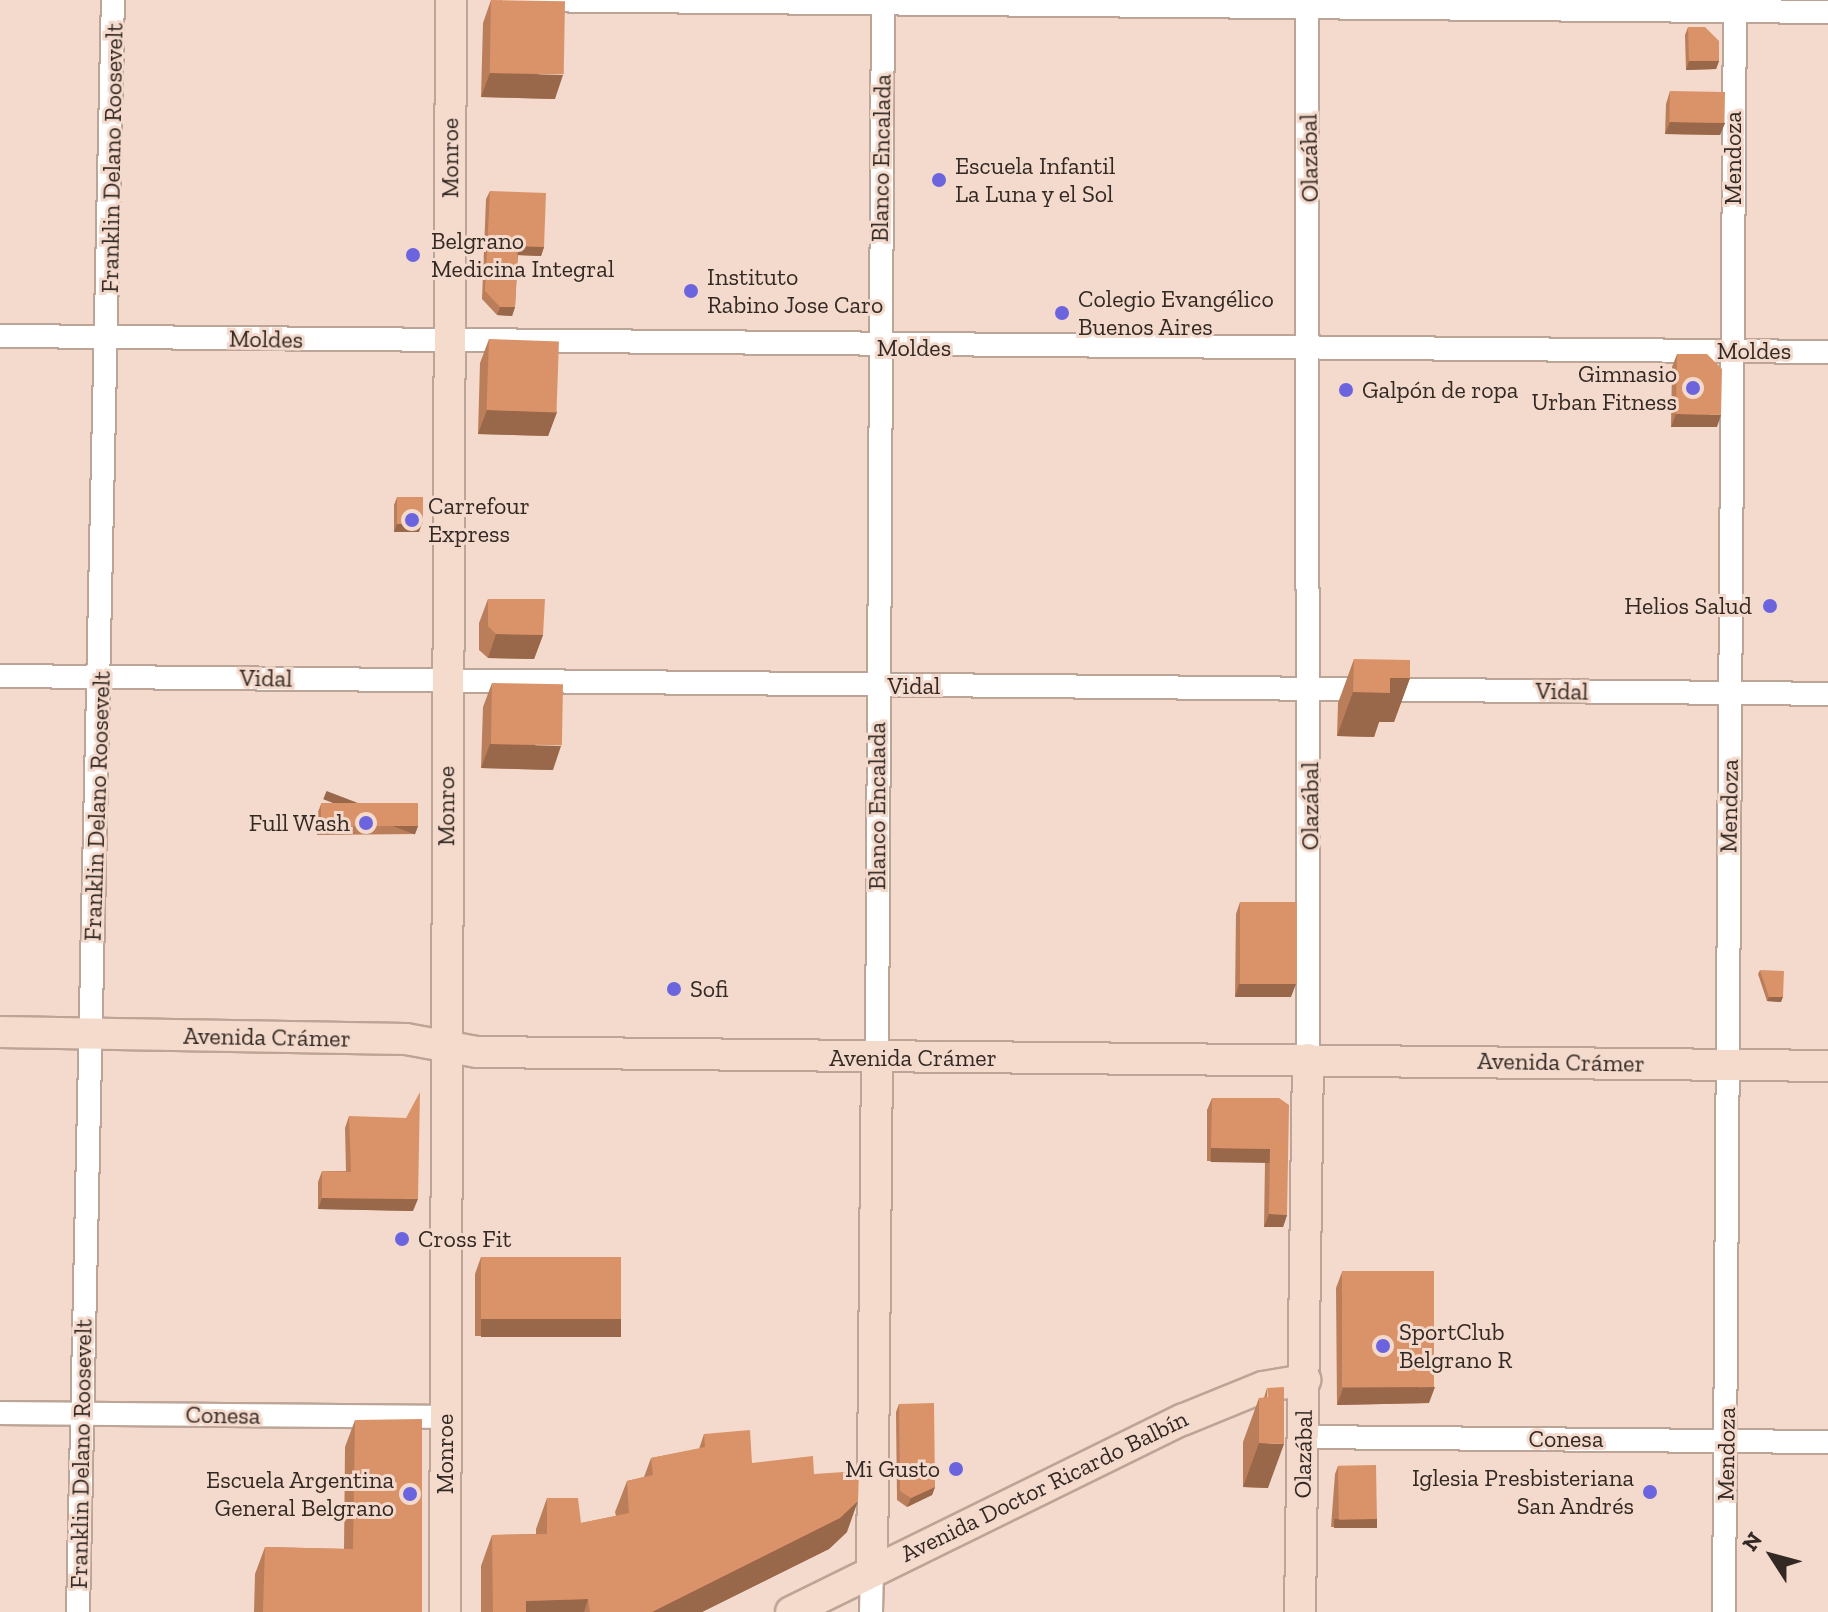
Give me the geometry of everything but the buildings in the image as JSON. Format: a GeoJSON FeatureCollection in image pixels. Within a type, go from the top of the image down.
{"type":"FeatureCollection","features":[{"type":"Feature","properties":{"kind":"main road","name":"Monroe"},"geometry":{"type":"LineString","coordinates":[[445,1612],[451,0]]}},
{"type":"Feature","properties":{"kind":"main road","name":"Avenida Crámer"},"geometry":{"type":"LineString","coordinates":[[0,1032],[406,1039],[445,1046],[877,1058],[1308,1059],[1828,1066]]}},
{"type":"Feature","properties":{"kind":"main road","name":"Blanco Encalada"},"geometry":{"type":"LineString","coordinates":[[872,1569],[877,1058]]}},
{"type":"Feature","properties":{"kind":"main road","name":"Olazábal"},"geometry":{"type":"LineString","coordinates":[[1300,1612],[1308,1059]]}},
{"type":"Feature","properties":{"kind":"main road","name":"Avenida Doctor Ricardo Balbín"},"geometry":{"type":"LineString","coordinates":[[791,1612],[872,1569],[1216,1404],[1305,1380]]}},
{"type":"Feature","properties":{"kind":"street","name":"Franklin Delano Roosevelt"},"geometry":{"type":"LineString","coordinates":[[78,1612],[89,1033],[110,336],[113,0]]}},
{"type":"Feature","properties":{"kind":"street"},"geometry":{"type":"LineString","coordinates":[[513,0],[1735,6],[1828,12]]}},
{"type":"Feature","properties":{"kind":"street","name":"Blanco Encalada"},"geometry":{"type":"LineString","coordinates":[[877,1058],[883,1]]}},
{"type":"Feature","properties":{"kind":"street","name":"Olazábal"},"geometry":{"type":"LineString","coordinates":[[1307,3],[1311,346],[1308,1059]]}},
{"type":"Feature","properties":{"kind":"street","name":"Mendoza"},"geometry":{"type":"LineString","coordinates":[[1724,1612],[1735,6]]}},
{"type":"Feature","properties":{"kind":"street","name":"Moldes"},"geometry":{"type":"LineString","coordinates":[[0,336],[879,349],[1311,346],[1828,352]]}},
{"type":"Feature","properties":{"kind":"street","name":"Vidal"},"geometry":{"type":"LineString","coordinates":[[0,676],[1828,694]]}},
{"type":"Feature","properties":{"kind":"street","name":"Conesa"},"geometry":{"type":"LineString","coordinates":[[0,1413],[445,1417]]}},
{"type":"Feature","properties":{"kind":"street","name":"Conesa"},"geometry":{"type":"LineString","coordinates":[[1304,1437],[1828,1442]]}},
{"type":"Feature","properties":{"kind":"street","name":"Blanco Encalada"},"geometry":{"type":"LineString","coordinates":[[871,1612],[872,1569]]}},
{"type":"Feature","properties":{"kind":"place","name":"Escuela Infantil La Luna y el Sol"},"geometry":{"type":"Point","coordinates":[939,180]}},
{"type":"Feature","properties":{"kind":"place","name":"Belgrano Medicina Integral"},"geometry":{"type":"Point","coordinates":[413,255]}},
{"type":"Feature","properties":{"kind":"place","name":"Instituto Rabino Jose Caro"},"geometry":{"type":"Point","coordinates":[691,291]}},
{"type":"Feature","properties":{"kind":"place","name":"Colegio Evangélico Buenos Aires"},"geometry":{"type":"Point","coordinates":[1062,313]}},
{"type":"Feature","properties":{"kind":"place","name":"Gimnasio Urban Fitness"},"geometry":{"type":"Point","coordinates":[1693,388]}},
{"type":"Feature","properties":{"kind":"place","name":"Galpón de ropa"},"geometry":{"type":"Point","coordinates":[1346,390]}},
{"type":"Feature","properties":{"kind":"place","name":"Carrefour Express"},"geometry":{"type":"Point","coordinates":[412,520]}},
{"type":"Feature","properties":{"kind":"place","name":"Helios Salud"},"geometry":{"type":"Point","coordinates":[1770,606]}},
{"type":"Feature","properties":{"kind":"place","name":"Full Wash"},"geometry":{"type":"Point","coordinates":[366,823]}},
{"type":"Feature","properties":{"kind":"place","name":"Sofi"},"geometry":{"type":"Point","coordinates":[674,989]}},
{"type":"Feature","properties":{"kind":"place","name":"Cross Fit"},"geometry":{"type":"Point","coordinates":[402,1239]}},
{"type":"Feature","properties":{"kind":"place","name":"SportClub Belgrano R"},"geometry":{"type":"Point","coordinates":[1383,1346]}},
{"type":"Feature","properties":{"kind":"place","name":"Mi Gusto"},"geometry":{"type":"Point","coordinates":[956,1469]}},
{"type":"Feature","properties":{"kind":"place","name":"Iglesia Presbisteriana San Andrés"},"geometry":{"type":"Point","coordinates":[1650,1492]}},
{"type":"Feature","properties":{"kind":"place","name":"Escuela Argentina General Belgrano"},"geometry":{"type":"Point","coordinates":[410,1494]}}]}
